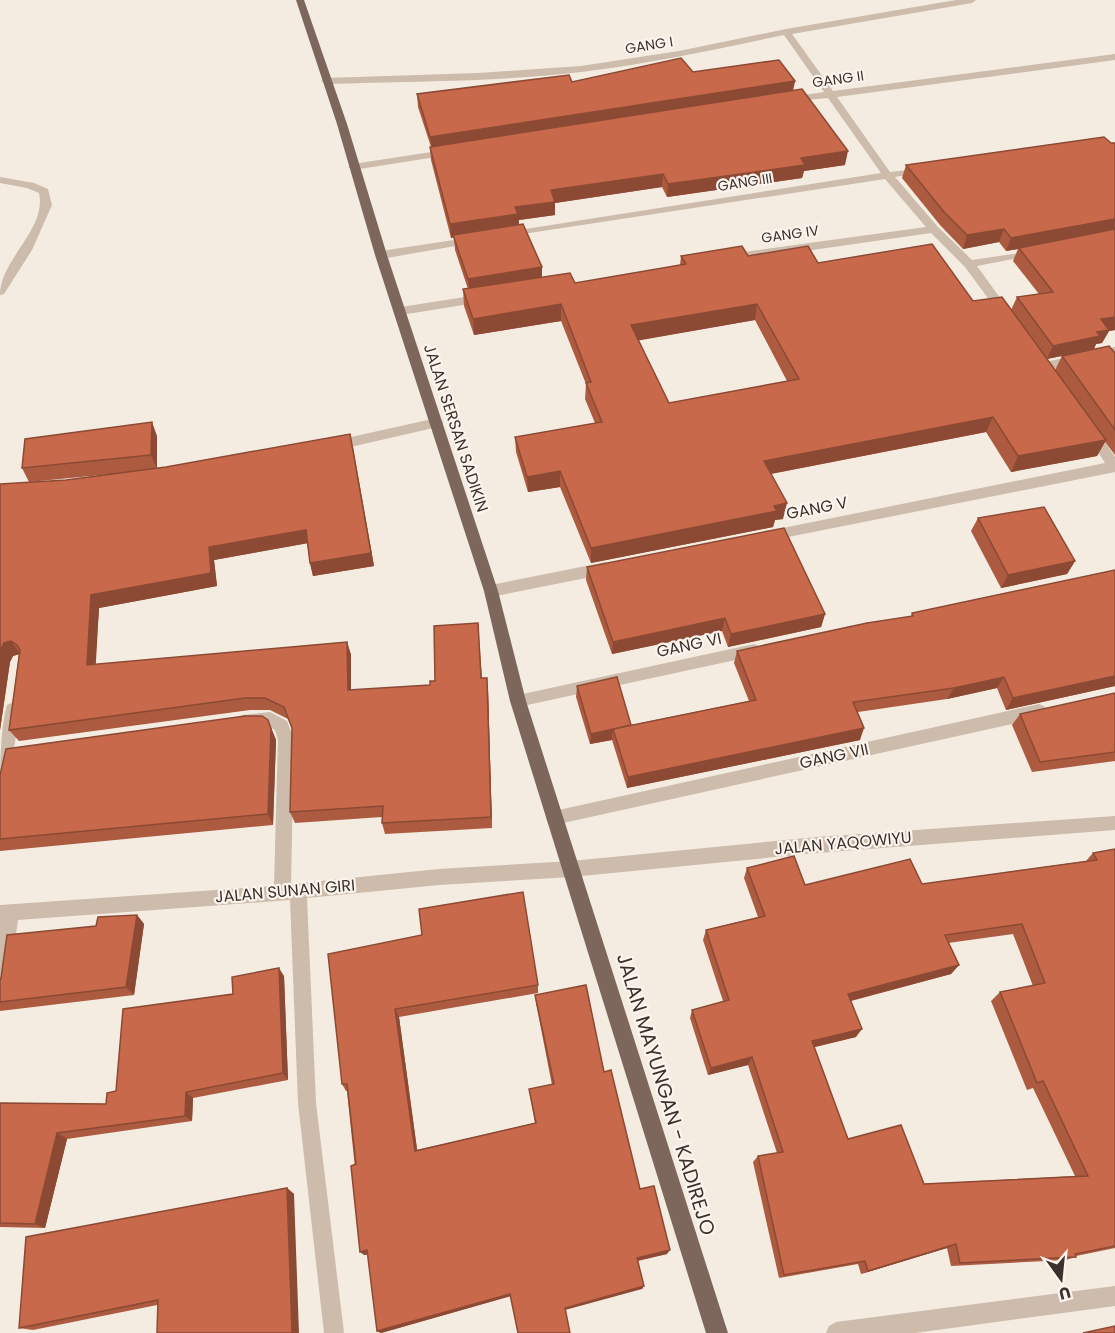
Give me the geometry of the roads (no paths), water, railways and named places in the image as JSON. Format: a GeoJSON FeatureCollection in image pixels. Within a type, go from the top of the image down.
{"type":"FeatureCollection","features":[{"type":"Feature","properties":{"kind":"main road","name":"JALAN SERSAN SADIKIN"},"geometry":{"type":"LineString","coordinates":[[300,0],[342,124],[381,255],[491,591],[518,701],[571,869]]}},
{"type":"Feature","properties":{"kind":"main road","name":"JALAN MAYUNGAN - KADIREJO"},"geometry":{"type":"LineString","coordinates":[[571,869],[717,1333]]}},
{"type":"Feature","properties":{"kind":"street","name":"GANG I"},"geometry":{"type":"LineString","coordinates":[[326,81],[478,76],[581,69],[679,54],[786,32],[972,0]]}},
{"type":"Feature","properties":{"kind":"street"},"geometry":{"type":"LineString","coordinates":[[786,32],[887,175],[934,229],[969,264],[1010,320]]}},
{"type":"Feature","properties":{"kind":"street","name":"GANG II"},"geometry":{"type":"LineString","coordinates":[[783,101],[1115,57]]}},
{"type":"Feature","properties":{"kind":"street"},"geometry":{"type":"LineString","coordinates":[[353,167],[458,151]]}},
{"type":"Feature","properties":{"kind":"street","name":"GANG III"},"geometry":{"type":"LineString","coordinates":[[381,255],[932,168]]}},
{"type":"Feature","properties":{"kind":"street"},"geometry":{"type":"LineString","coordinates":[[0,180],[30,185],[44,191],[47,205],[26,250],[0,291]]}},
{"type":"Feature","properties":{"kind":"street","name":"GANG IV"},"geometry":{"type":"LineString","coordinates":[[717,260],[934,229]]}},
{"type":"Feature","properties":{"kind":"street"},"geometry":{"type":"LineString","coordinates":[[969,264],[1048,249]]}},
{"type":"Feature","properties":{"kind":"street"},"geometry":{"type":"LineString","coordinates":[[401,312],[493,297]]}},
{"type":"Feature","properties":{"kind":"street"},"geometry":{"type":"LineString","coordinates":[[1044,366],[1115,351]]}},
{"type":"Feature","properties":{"kind":"street"},"geometry":{"type":"LineString","coordinates":[[1083,421],[1115,466]]}},
{"type":"Feature","properties":{"kind":"street"},"geometry":{"type":"LineString","coordinates":[[321,448],[437,423]]}},
{"type":"Feature","properties":{"kind":"street","name":"GANG V"},"geometry":{"type":"LineString","coordinates":[[757,538],[1115,466]]}},
{"type":"Feature","properties":{"kind":"street"},"geometry":{"type":"LineString","coordinates":[[491,591],[618,566]]}},
{"type":"Feature","properties":{"kind":"street","name":"GANG VI"},"geometry":{"type":"LineString","coordinates":[[518,701],[764,648]]}},
{"type":"Feature","properties":{"kind":"street"},"geometry":{"type":"LineString","coordinates":[[0,787],[13,751],[14,696]]}},
{"type":"Feature","properties":{"kind":"street","name":"GANG VII"},"geometry":{"type":"LineString","coordinates":[[554,818],[1058,707]]}},
{"type":"Feature","properties":{"kind":"street"},"geometry":{"type":"LineString","coordinates":[[227,722],[270,719],[282,726],[286,740],[290,892],[307,1103],[334,1333]]}},
{"type":"Feature","properties":{"kind":"street","name":"JALAN YAQOWIYU"},"geometry":{"type":"LineString","coordinates":[[571,869],[817,845],[1115,823]]}},
{"type":"Feature","properties":{"kind":"street","name":"JALAN SUNAN GIRI"},"geometry":{"type":"LineString","coordinates":[[6,912],[290,892],[439,877],[571,869]]}},
{"type":"Feature","properties":{"kind":"street"},"geometry":{"type":"LineString","coordinates":[[0,985],[6,912]]}},
{"type":"Feature","properties":{"kind":"street"},"geometry":{"type":"LineString","coordinates":[[836,1333],[1115,1296]]}}]}
